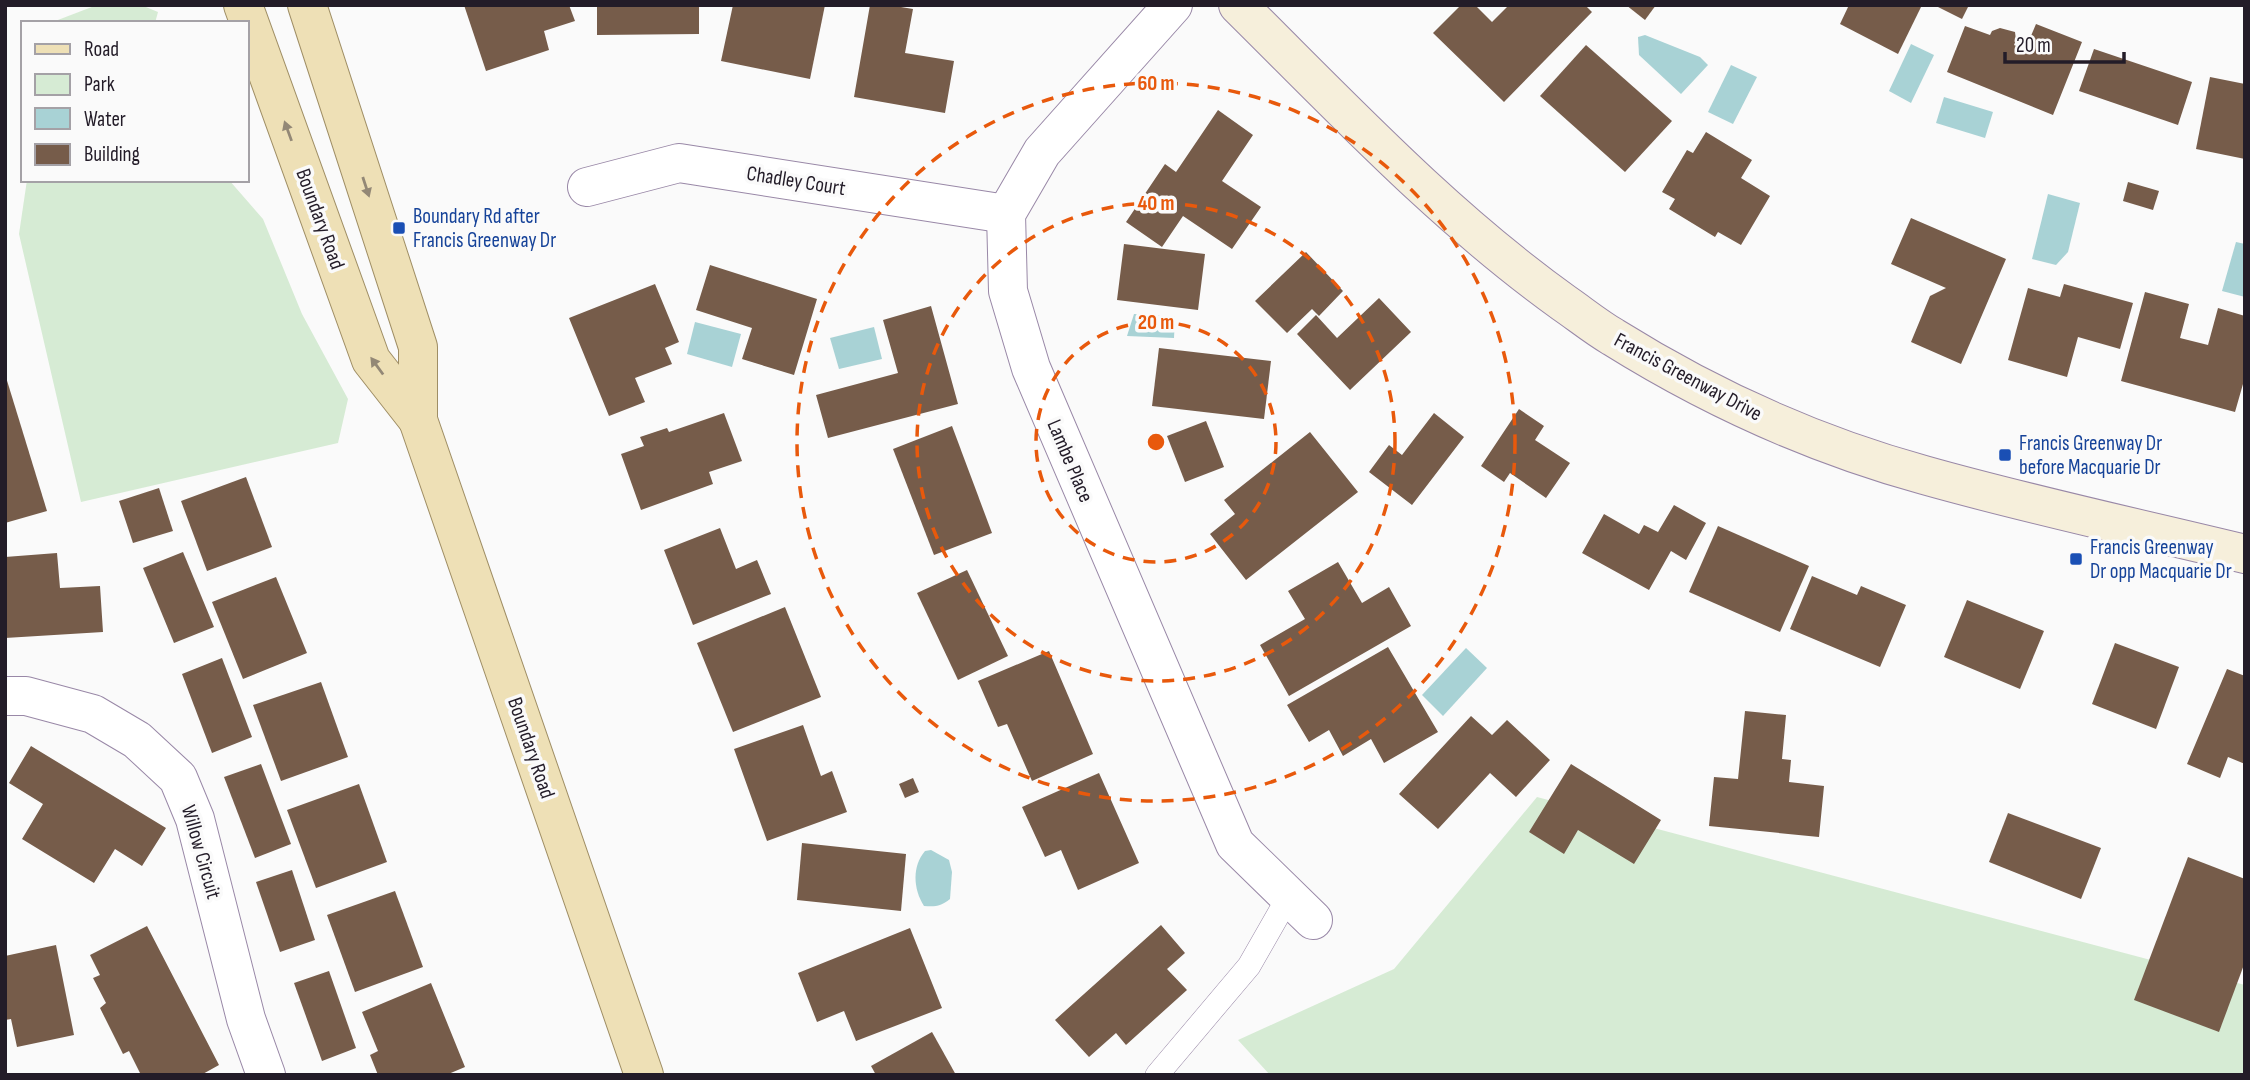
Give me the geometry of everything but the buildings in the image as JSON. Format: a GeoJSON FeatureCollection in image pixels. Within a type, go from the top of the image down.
{"type":"FeatureCollection","features":[{"type":"Feature","properties":{"kind":"main road","name":"Boundary Road"},"geometry":{"type":"LineString","coordinates":[[243,5],[371,360],[418,420]]}},
{"type":"Feature","properties":{"kind":"main road","name":"Boundary Road"},"geometry":{"type":"LineString","coordinates":[[307,5],[418,346],[418,420],[644,1075]]}},
{"type":"Feature","properties":{"kind":"main road","name":"Francis Greenway Drive"},"geometry":{"type":"LineString","coordinates":[[1238,5],[1431,195],[1516,268],[1612,337],[1687,379],[1765,418],[1923,475],[2245,554]]}},
{"type":"Feature","properties":{"kind":"street"},"geometry":{"type":"LineString","coordinates":[[1006,214],[1042,152],[1173,5]]}},
{"type":"Feature","properties":{"kind":"street","name":"Chadley Court"},"geometry":{"type":"LineString","coordinates":[[587,187],[679,163],[1006,214]]}},
{"type":"Feature","properties":{"kind":"street","name":"Lambe Place"},"geometry":{"type":"LineString","coordinates":[[1006,214],[1008,291],[1031,368],[1235,844],[1301,908]]}},
{"type":"Feature","properties":{"kind":"street","name":"Willow Circuit"},"geometry":{"type":"LineString","coordinates":[[5,696],[26,695],[93,714],[137,740],[177,778],[195,818],[246,1019],[266,1075]]}},
{"type":"Feature","properties":{"kind":"lane"},"geometry":{"type":"LineString","coordinates":[[1157,1075],[1301,908]]}},
{"type":"Feature","properties":{"kind":"green space"},"geometry":{"type":"Polygon","coordinates":[[[97,5],[141,5],[158,12],[156,21],[55,21],[97,5]]]}},
{"type":"Feature","properties":{"kind":"green space"},"geometry":{"type":"Polygon","coordinates":[[[27,182],[231,182],[263,219],[302,314],[348,399],[338,443],[81,502],[19,234],[27,182]]]}},
{"type":"Feature","properties":{"kind":"green space"},"geometry":{"type":"Polygon","coordinates":[[[1537,797],[2245,985],[2245,1075],[1270,1075],[1238,1040],[1394,969],[1537,797]]]}},
{"type":"Feature","properties":{"kind":"water"},"geometry":{"type":"Polygon","coordinates":[[[1645,35],[1700,57],[1708,65],[1681,94],[1639,55],[1638,37],[1645,35]]]}},
{"type":"Feature","properties":{"kind":"water"},"geometry":{"type":"Polygon","coordinates":[[[1911,44],[1934,55],[1911,103],[1889,91],[1911,44]]]}},
{"type":"Feature","properties":{"kind":"water"},"geometry":{"type":"Polygon","coordinates":[[[1731,65],[1757,77],[1733,124],[1708,112],[1731,65]]]}},
{"type":"Feature","properties":{"kind":"water"},"geometry":{"type":"Polygon","coordinates":[[[1944,97],[1993,112],[1985,138],[1936,123],[1944,97]]]}},
{"type":"Feature","properties":{"kind":"water"},"geometry":{"type":"Polygon","coordinates":[[[2048,194],[2080,203],[2068,252],[2056,265],[2032,259],[2048,194]]]}},
{"type":"Feature","properties":{"kind":"water"},"geometry":{"type":"Polygon","coordinates":[[[2236,242],[2245,244],[2245,297],[2222,291],[2236,242]]]}},
{"type":"Feature","properties":{"kind":"water"},"geometry":{"type":"Polygon","coordinates":[[[1134,314],[1175,316],[1174,338],[1127,336],[1134,314]]]}},
{"type":"Feature","properties":{"kind":"water"},"geometry":{"type":"Polygon","coordinates":[[[695,322],[741,334],[732,367],[687,354],[695,322]]]}},
{"type":"Feature","properties":{"kind":"water"},"geometry":{"type":"Polygon","coordinates":[[[874,327],[882,359],[839,369],[830,338],[874,327]]]}},
{"type":"Feature","properties":{"kind":"water"},"geometry":{"type":"Polygon","coordinates":[[[1466,648],[1487,668],[1443,716],[1422,695],[1466,648]]]}},
{"type":"Feature","properties":{"kind":"water"},"geometry":{"type":"Polygon","coordinates":[[[931,850],[949,860],[952,872],[950,899],[938,906],[924,906],[916,885],[916,871],[925,851],[931,850]]]}},
{"type":"Feature","properties":{"kind":"place","name":"Boundary Rd after Francis Greenway Dr"},"geometry":{"type":"Point","coordinates":[399,228]}},
{"type":"Feature","properties":{"kind":"place","name":"Francis Greenway Dr before Macquarie Dr"},"geometry":{"type":"Point","coordinates":[2005,455]}},
{"type":"Feature","properties":{"kind":"place","name":"Francis Greenway Dr opp Macquarie Dr"},"geometry":{"type":"Point","coordinates":[2076,559]}}]}
